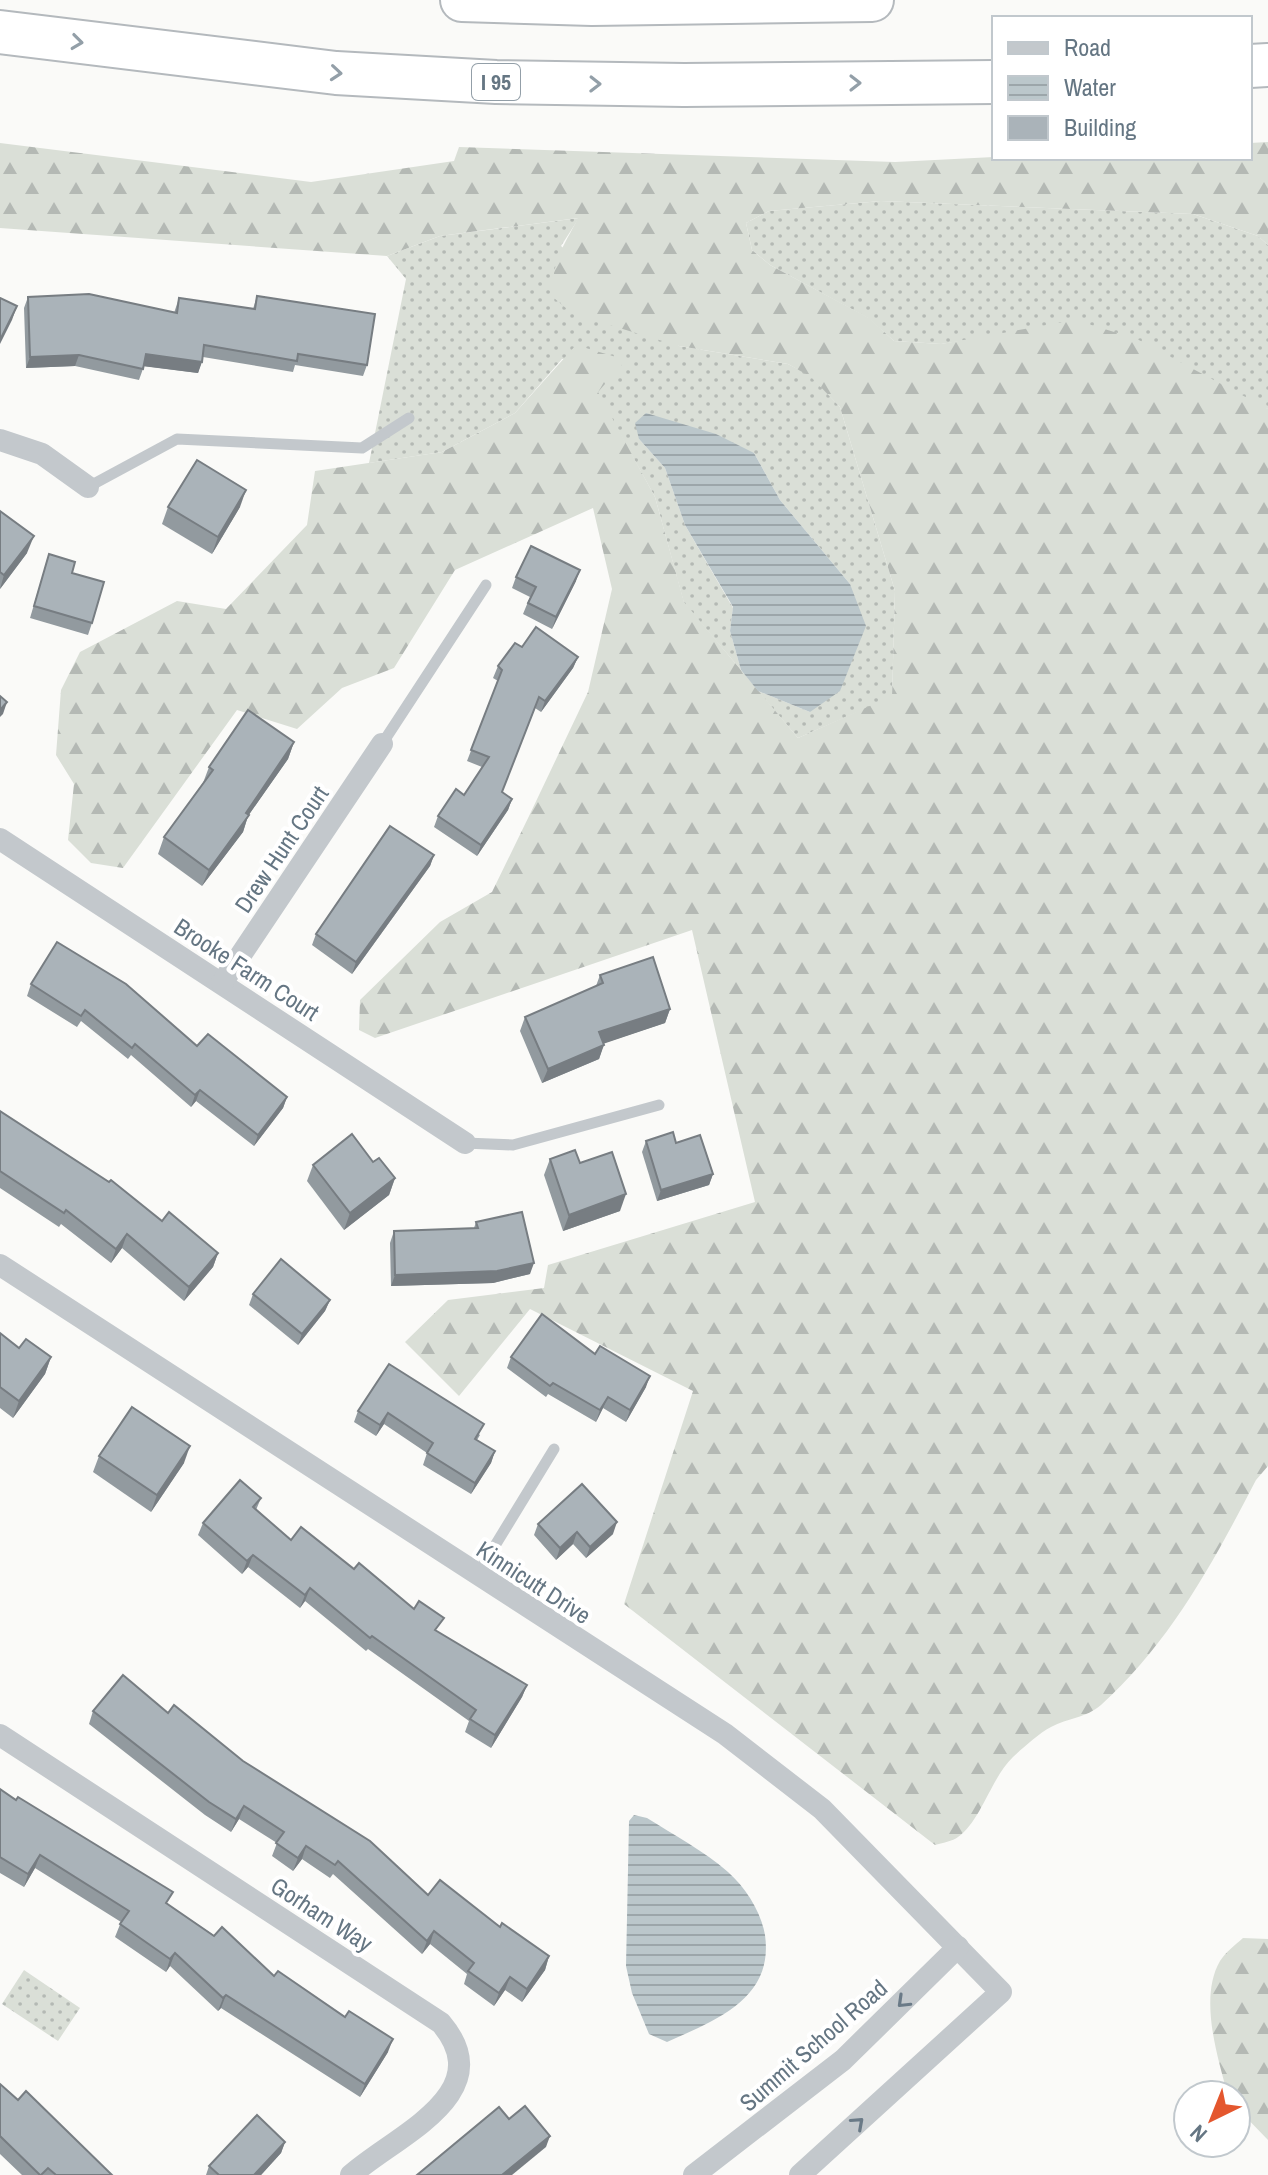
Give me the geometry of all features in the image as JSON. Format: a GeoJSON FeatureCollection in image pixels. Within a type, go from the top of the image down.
{"type":"FeatureCollection","features":[{"type":"Feature","properties":{"kind":"highway"},"geometry":{"type":"LineString","coordinates":[[462,0],[592,4],[872,0]]}},
{"type":"Feature","properties":{"kind":"highway","name":"I 95"},"geometry":{"type":"LineString","coordinates":[[0,32],[336,73],[496,82],[684,85],[992,82]]}},
{"type":"Feature","properties":{"kind":"street"},"geometry":{"type":"LineString","coordinates":[[0,440],[42,454],[88,487]]}},
{"type":"Feature","properties":{"kind":"street","name":"Drew Hunt Court"},"geometry":{"type":"LineString","coordinates":[[222,983],[382,744]]}},
{"type":"Feature","properties":{"kind":"street","name":"Brooke Farm Court"},"geometry":{"type":"LineString","coordinates":[[0,839],[465,1143]]}},
{"type":"Feature","properties":{"kind":"street","name":"Kinnicutt Drive"},"geometry":{"type":"LineString","coordinates":[[0,1265],[476,1576],[725,1734],[822,1809],[1001,1992],[800,2175]]}},
{"type":"Feature","properties":{"kind":"street","name":"Gorham Way"},"geometry":{"type":"LineString","coordinates":[[0,1735],[441,2023],[453,2037],[459,2054],[459,2076],[446,2102],[351,2175]]}},
{"type":"Feature","properties":{"kind":"street","name":"Summit School Road"},"geometry":{"type":"LineString","coordinates":[[694,2175],[843,2060],[958,1947]]}},
{"type":"Feature","properties":{"kind":"lane"},"geometry":{"type":"LineString","coordinates":[[88,487],[177,439],[362,448],[409,418]]}},
{"type":"Feature","properties":{"kind":"lane"},"geometry":{"type":"LineString","coordinates":[[382,744],[486,585]]}},
{"type":"Feature","properties":{"kind":"lane"},"geometry":{"type":"LineString","coordinates":[[465,1143],[513,1145],[659,1105]]}},
{"type":"Feature","properties":{"kind":"lane"},"geometry":{"type":"LineString","coordinates":[[476,1576],[554,1449]]}},
{"type":"Feature","properties":{"kind":"green space"},"geometry":{"type":"Polygon","coordinates":[[[1268,142],[1268,245],[1258,236],[1193,214],[881,201],[769,211],[746,223],[752,250],[770,265],[869,318],[894,341],[941,344],[1075,320],[1137,339],[1268,409],[1268,1466],[1256,1480],[1189,1600],[1126,1681],[1095,1709],[1051,1727],[1022,1749],[998,1776],[966,1830],[956,1838],[935,1845],[624,1604],[693,1391],[530,1309],[459,1396],[405,1342],[448,1300],[544,1288],[548,1265],[755,1202],[692,930],[375,1038],[359,1030],[360,1000],[440,922],[492,892],[588,692],[612,589],[593,508],[455,570],[394,668],[342,688],[297,729],[237,710],[123,868],[91,863],[68,840],[74,784],[56,755],[61,690],[80,652],[177,601],[226,609],[307,525],[315,471],[442,452],[515,413],[576,345],[626,360],[598,392],[655,497],[684,602],[798,738],[892,696],[895,591],[840,407],[811,377],[788,364],[679,346],[573,314],[554,298],[553,286],[559,256],[578,218],[440,236],[387,256],[0,228],[0,143],[311,182],[454,161],[459,147],[895,162],[992,157],[992,160],[1252,160],[1252,143],[1268,142]]]}},
{"type":"Feature","properties":{"kind":"green space"},"geometry":{"type":"Polygon","coordinates":[[[881,201],[1193,214],[1258,236],[1268,245],[1268,409],[1007,334],[941,344],[894,341],[868,318],[770,265],[752,250],[746,223],[769,211],[881,201]]]}},
{"type":"Feature","properties":{"kind":"green space"},"geometry":{"type":"Polygon","coordinates":[[[579,218],[561,246],[679,346],[788,364],[811,376],[840,407],[895,591],[892,697],[798,738],[758,691],[810,712],[850,584],[780,500],[754,453],[639,439],[665,468],[685,525],[733,608],[730,631],[741,670],[684,603],[655,497],[597,392],[625,360],[562,359],[515,413],[442,452],[369,463],[406,279],[387,256],[440,236],[579,218]]]}},
{"type":"Feature","properties":{"kind":"green space"},"geometry":{"type":"Polygon","coordinates":[[[1243,1938],[1268,1939],[1268,2140],[1252,2123],[1252,2079],[1224,2079],[1212,2026],[1210,2009],[1214,1975],[1220,1961],[1243,1938]]]}},
{"type":"Feature","properties":{"kind":"green space"},"geometry":{"type":"Polygon","coordinates":[[[24,1970],[80,2008],[58,2041],[2,2004],[24,1970]]]}},
{"type":"Feature","properties":{"kind":"water"},"geometry":{"type":"Polygon","coordinates":[[[646,413],[716,434],[754,453],[780,500],[850,584],[866,626],[840,691],[810,712],[758,691],[741,670],[730,631],[733,607],[685,525],[665,468],[639,439],[635,423],[646,413]]]}},
{"type":"Feature","properties":{"kind":"water"},"geometry":{"type":"Polygon","coordinates":[[[634,1815],[647,1818],[728,1872],[752,1901],[765,1935],[765,1957],[760,1976],[751,1991],[722,2015],[667,2042],[649,2034],[632,1993],[626,1966],[629,1821],[634,1815]]]}},
{"type":"Feature","properties":{"kind":"building"},"geometry":{"type":"Polygon","coordinates":[[[89,294],[177,313],[179,298],[255,309],[257,296],[375,314],[367,365],[298,354],[297,361],[204,345],[202,362],[146,354],[143,369],[79,355],[30,357],[28,297],[89,294]]]}},
{"type":"Feature","properties":{"kind":"building"},"geometry":{"type":"Polygon","coordinates":[[[0,298],[17,306],[0,340],[0,298]]]}},
{"type":"Feature","properties":{"kind":"building"},"geometry":{"type":"Polygon","coordinates":[[[197,460],[246,490],[218,537],[168,507],[197,460]]]}},
{"type":"Feature","properties":{"kind":"building"},"geometry":{"type":"Polygon","coordinates":[[[0,511],[34,536],[4,575],[0,572],[0,511]]]}},
{"type":"Feature","properties":{"kind":"building"},"geometry":{"type":"Polygon","coordinates":[[[531,546],[580,570],[556,617],[528,603],[536,587],[516,577],[531,546]]]}},
{"type":"Feature","properties":{"kind":"building"},"geometry":{"type":"Polygon","coordinates":[[[49,554],[75,562],[72,573],[104,582],[92,623],[34,606],[49,554]]]}},
{"type":"Feature","properties":{"kind":"building"},"geometry":{"type":"Polygon","coordinates":[[[536,627],[578,657],[545,701],[539,697],[502,792],[512,799],[481,845],[438,816],[456,789],[464,795],[489,757],[471,750],[502,670],[498,666],[515,643],[522,647],[536,627]]]}},
{"type":"Feature","properties":{"kind":"building"},"geometry":{"type":"Polygon","coordinates":[[[0,696],[7,702],[0,710],[0,696]]]}},
{"type":"Feature","properties":{"kind":"building"},"geometry":{"type":"Polygon","coordinates":[[[248,710],[294,742],[246,813],[249,815],[209,870],[164,837],[213,770],[209,767],[248,710]]]}},
{"type":"Feature","properties":{"kind":"building"},"geometry":{"type":"Polygon","coordinates":[[[390,826],[434,855],[356,962],[316,934],[390,826]]]}},
{"type":"Feature","properties":{"kind":"building"},"geometry":{"type":"Polygon","coordinates":[[[57,942],[126,984],[197,1046],[208,1034],[287,1097],[258,1135],[200,1090],[195,1095],[135,1044],[132,1048],[85,1010],[81,1016],[31,984],[57,942]]]}},
{"type":"Feature","properties":{"kind":"building"},"geometry":{"type":"Polygon","coordinates":[[[653,957],[670,1009],[599,1032],[604,1045],[548,1069],[525,1017],[603,983],[600,975],[653,957]]]}},
{"type":"Feature","properties":{"kind":"building"},"geometry":{"type":"Polygon","coordinates":[[[0,1111],[109,1182],[111,1180],[162,1221],[169,1212],[218,1253],[189,1287],[127,1234],[116,1249],[66,1210],[64,1213],[0,1171],[0,1111]]]}},
{"type":"Feature","properties":{"kind":"building"},"geometry":{"type":"Polygon","coordinates":[[[673,1132],[676,1143],[700,1135],[713,1174],[661,1190],[646,1141],[673,1132]]]}},
{"type":"Feature","properties":{"kind":"building"},"geometry":{"type":"Polygon","coordinates":[[[352,1134],[373,1162],[379,1158],[395,1178],[350,1213],[313,1165],[352,1134]]]}},
{"type":"Feature","properties":{"kind":"building"},"geometry":{"type":"Polygon","coordinates":[[[575,1150],[580,1163],[612,1152],[626,1194],[569,1215],[550,1159],[575,1150]]]}},
{"type":"Feature","properties":{"kind":"building"},"geometry":{"type":"Polygon","coordinates":[[[522,1212],[534,1263],[497,1271],[395,1275],[394,1231],[478,1228],[476,1222],[522,1212]]]}},
{"type":"Feature","properties":{"kind":"building"},"geometry":{"type":"Polygon","coordinates":[[[281,1259],[330,1300],[302,1334],[253,1294],[281,1259]]]}},
{"type":"Feature","properties":{"kind":"building"},"geometry":{"type":"Polygon","coordinates":[[[542,1314],[595,1354],[600,1346],[650,1376],[630,1410],[608,1397],[600,1410],[553,1383],[550,1386],[511,1357],[542,1314]]]}},
{"type":"Feature","properties":{"kind":"building"},"geometry":{"type":"Polygon","coordinates":[[[0,1333],[19,1348],[26,1339],[51,1357],[19,1401],[0,1387],[0,1333]]]}},
{"type":"Feature","properties":{"kind":"building"},"geometry":{"type":"Polygon","coordinates":[[[389,1364],[484,1424],[475,1439],[495,1451],[475,1483],[427,1453],[433,1443],[388,1413],[380,1425],[358,1411],[389,1364]]]}},
{"type":"Feature","properties":{"kind":"building"},"geometry":{"type":"Polygon","coordinates":[[[132,1407],[190,1446],[157,1495],[99,1456],[132,1407]]]}},
{"type":"Feature","properties":{"kind":"building"},"geometry":{"type":"Polygon","coordinates":[[[240,1480],[261,1498],[253,1507],[291,1540],[301,1527],[354,1569],[359,1563],[414,1609],[419,1601],[444,1618],[435,1630],[527,1685],[495,1735],[470,1719],[476,1710],[372,1636],[370,1638],[310,1588],[305,1595],[253,1555],[247,1561],[203,1523],[240,1480]]]}},
{"type":"Feature","properties":{"kind":"building"},"geometry":{"type":"Polygon","coordinates":[[[582,1484],[617,1522],[590,1547],[577,1532],[560,1548],[538,1524],[582,1484]]]}},
{"type":"Feature","properties":{"kind":"building"},"geometry":{"type":"Polygon","coordinates":[[[123,1675],[168,1713],[174,1705],[243,1761],[370,1841],[428,1895],[440,1880],[500,1927],[502,1923],[549,1956],[527,1989],[510,1977],[499,1993],[468,1971],[474,1963],[434,1931],[427,1941],[338,1861],[335,1865],[306,1846],[298,1858],[276,1843],[284,1832],[244,1806],[236,1819],[209,1802],[93,1711],[123,1675]]]}},
{"type":"Feature","properties":{"kind":"building"},"geometry":{"type":"Polygon","coordinates":[[[0,1789],[173,1892],[166,1903],[214,1936],[222,1927],[274,1976],[278,1971],[345,2017],[349,2011],[393,2039],[365,2084],[226,1995],[223,1998],[175,1953],[170,1959],[120,1924],[129,1911],[40,1855],[28,1874],[0,1857],[0,1789]]]}},
{"type":"Feature","properties":{"kind":"building"},"geometry":{"type":"Polygon","coordinates":[[[0,2084],[18,2100],[26,2091],[112,2175],[56,2175],[48,2168],[40,2175],[0,2136],[0,2084]]]}},
{"type":"Feature","properties":{"kind":"building"},"geometry":{"type":"Polygon","coordinates":[[[525,2106],[550,2136],[502,2175],[417,2175],[499,2107],[509,2119],[525,2106]]]}},
{"type":"Feature","properties":{"kind":"building"},"geometry":{"type":"Polygon","coordinates":[[[257,2115],[285,2142],[254,2175],[219,2175],[209,2166],[257,2115]]]}}]}
